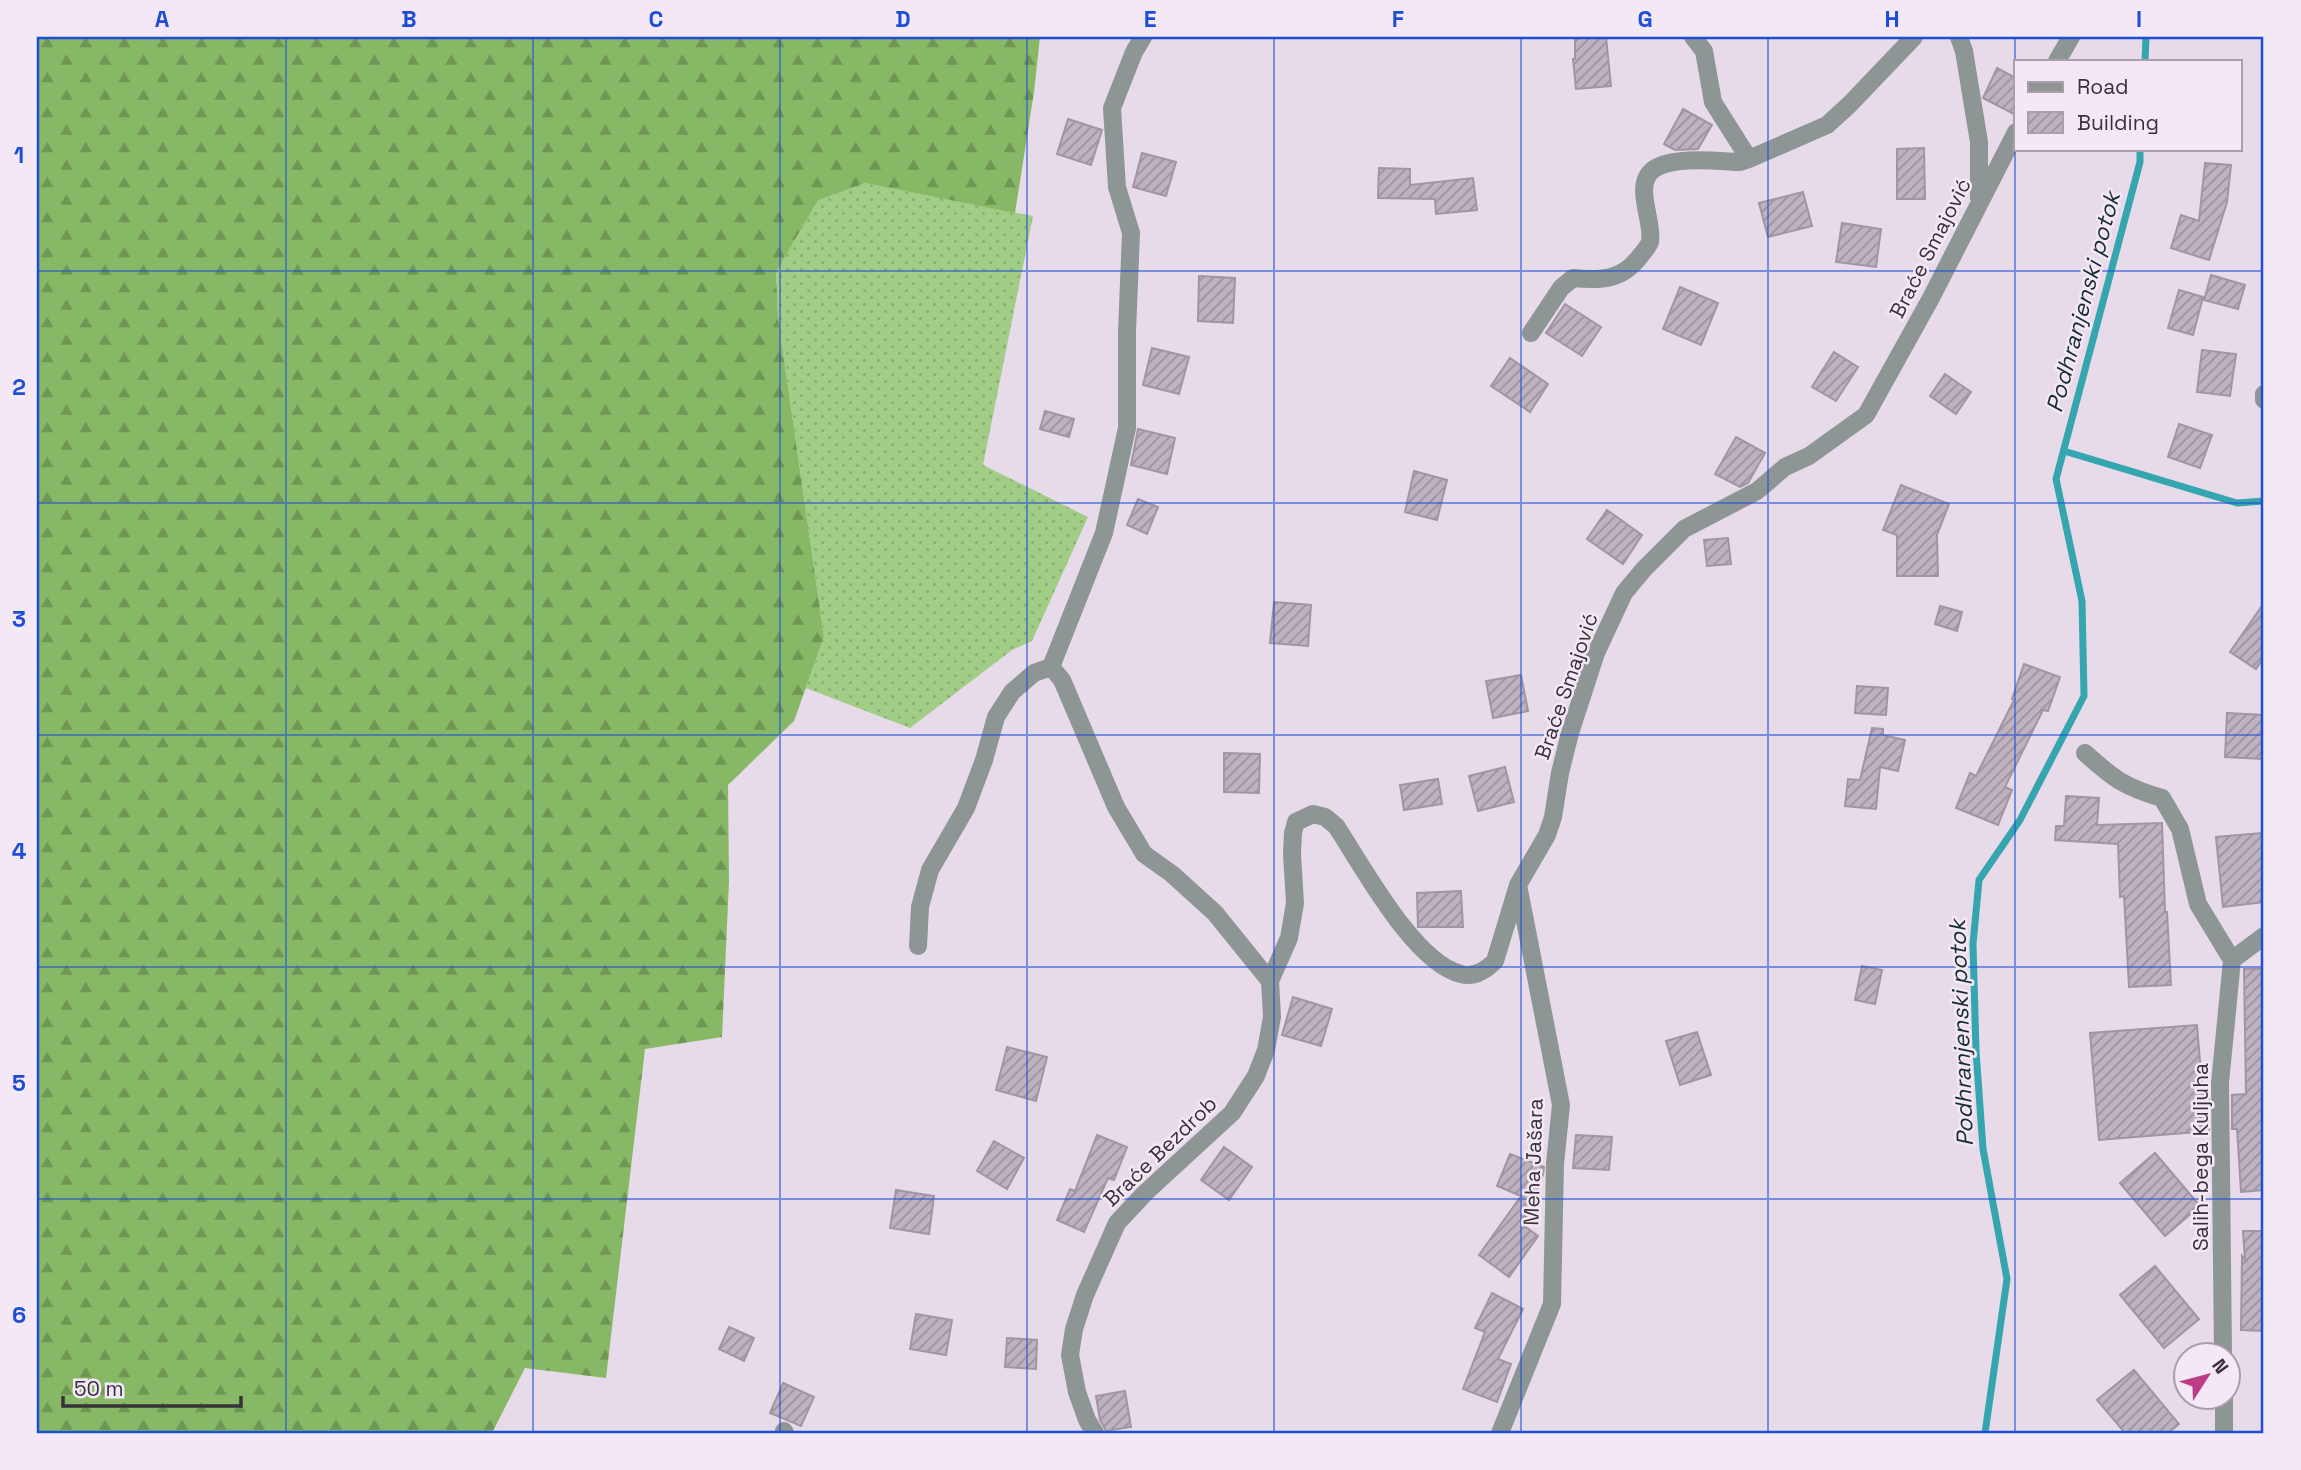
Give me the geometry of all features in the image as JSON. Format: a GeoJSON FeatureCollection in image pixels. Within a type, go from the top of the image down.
{"type":"FeatureCollection","features":[{"type":"Feature","properties":{"kind":"street"},"geometry":{"type":"LineString","coordinates":[[918,946],[920,907],[930,870],[966,808],[984,760],[996,716],[1012,692],[1034,673],[1051,667],[1104,533],[1127,428],[1131,233],[1117,187],[1112,108],[1134,52],[1143,37]]}},
{"type":"Feature","properties":{"kind":"street"},"geometry":{"type":"LineString","coordinates":[[1693,37],[1704,51],[1713,102],[1749,159]]}},
{"type":"Feature","properties":{"kind":"street"},"geometry":{"type":"LineString","coordinates":[[1531,333],[1561,288],[1573,278],[1594,280],[1612,277],[1632,268],[1649,244],[1650,229],[1644,182],[1652,170],[1665,163],[1740,162],[1827,125],[1914,37]]}},
{"type":"Feature","properties":{"kind":"street"},"geometry":{"type":"LineString","coordinates":[[1959,37],[1964,51],[1979,142],[1979,201]]}},
{"type":"Feature","properties":{"kind":"street"},"geometry":{"type":"LineString","coordinates":[[2058,60],[2071,37]]}},
{"type":"Feature","properties":{"kind":"street","name":"Braće Smajović"},"geometry":{"type":"LineString","coordinates":[[1270,981],[1289,937],[1294,903],[1293,832],[1296,822],[1313,814],[1325,817],[1336,825],[1410,934],[1428,954],[1448,969],[1463,975],[1486,970],[1495,961],[1518,885],[1547,835],[1570,733],[1596,653],[1624,593],[1684,529],[1757,491],[1785,467],[1810,456],[1866,415],[1931,298],[2014,136]]}},
{"type":"Feature","properties":{"kind":"street"},"geometry":{"type":"LineString","coordinates":[[2264,394],[2264,400]]}},
{"type":"Feature","properties":{"kind":"street"},"geometry":{"type":"LineString","coordinates":[[1051,667],[1062,680],[1116,807],[1144,854],[1172,874],[1215,913],[1270,981]]}},
{"type":"Feature","properties":{"kind":"street"},"geometry":{"type":"LineString","coordinates":[[2085,753],[2113,778],[2134,790],[2162,797],[2180,829],[2198,904],[2232,960],[2264,936]]}},
{"type":"Feature","properties":{"kind":"street","name":"Meha Jašara"},"geometry":{"type":"LineString","coordinates":[[1500,1433],[1552,1304],[1555,1164],[1561,1105],[1518,885]]}},
{"type":"Feature","properties":{"kind":"street","name":"Salih-bega Kuljuha"},"geometry":{"type":"LineString","coordinates":[[2223,1340],[2220,1083],[2232,960]]}},
{"type":"Feature","properties":{"kind":"street","name":"Braće Bezdrob"},"geometry":{"type":"LineString","coordinates":[[1095,1433],[1077,1392],[1070,1355],[1074,1329],[1085,1295],[1117,1223],[1145,1193],[1225,1121],[1246,1094],[1266,1050],[1272,1017],[1270,981]]}},
{"type":"Feature","properties":{"kind":"street"},"geometry":{"type":"LineString","coordinates":[[2224,1410],[2224,1433]]}},
{"type":"Feature","properties":{"kind":"green space"},"geometry":{"type":"Polygon","coordinates":[[[37,37],[1040,37],[1015,213],[865,183],[818,200],[776,272],[778,317],[824,637],[794,721],[728,785],[729,881],[722,1037],[645,1049],[606,1378],[525,1368],[492,1433],[37,1433],[37,37]]]}},
{"type":"Feature","properties":{"kind":"green space"},"geometry":{"type":"Polygon","coordinates":[[[865,183],[1033,216],[983,465],[1088,517],[1032,641],[1012,650],[910,728],[806,688],[824,637],[778,317],[776,272],[818,199],[865,183]]]}},
{"type":"Feature","properties":{"kind":"building"},"geometry":{"type":"Polygon","coordinates":[[[1575,37],[1606,37],[1611,86],[1576,89],[1573,59],[1575,37]]]}},
{"type":"Feature","properties":{"kind":"building"},"geometry":{"type":"Polygon","coordinates":[[[1997,68],[2014,77],[2014,114],[1983,98],[1997,68]]]}},
{"type":"Feature","properties":{"kind":"building"},"geometry":{"type":"Polygon","coordinates":[[[1683,109],[1712,125],[1698,149],[1675,150],[1664,144],[1683,109]]]}},
{"type":"Feature","properties":{"kind":"building"},"geometry":{"type":"Polygon","coordinates":[[[1068,119],[1102,130],[1091,165],[1057,154],[1068,119]]]}},
{"type":"Feature","properties":{"kind":"building"},"geometry":{"type":"Polygon","coordinates":[[[1924,148],[1925,199],[1897,199],[1897,149],[1924,148]]]}},
{"type":"Feature","properties":{"kind":"building"},"geometry":{"type":"Polygon","coordinates":[[[1142,153],[1176,162],[1166,196],[1133,187],[1142,153]]]}},
{"type":"Feature","properties":{"kind":"building"},"geometry":{"type":"Polygon","coordinates":[[[2205,163],[2231,165],[2227,202],[2209,260],[2171,248],[2181,215],[2199,221],[2205,163]]]}},
{"type":"Feature","properties":{"kind":"building"},"geometry":{"type":"Polygon","coordinates":[[[1379,168],[1410,169],[1410,185],[1473,178],[1477,210],[1436,214],[1435,199],[1378,198],[1379,168]]]}},
{"type":"Feature","properties":{"kind":"building"},"geometry":{"type":"Polygon","coordinates":[[[1803,192],[1812,226],[1768,237],[1759,203],[1803,192]]]}},
{"type":"Feature","properties":{"kind":"building"},"geometry":{"type":"Polygon","coordinates":[[[1842,223],[1881,229],[1876,267],[1836,262],[1842,223]]]}},
{"type":"Feature","properties":{"kind":"building"},"geometry":{"type":"Polygon","coordinates":[[[2211,275],[2245,285],[2238,309],[2204,300],[2211,275]]]}},
{"type":"Feature","properties":{"kind":"building"},"geometry":{"type":"Polygon","coordinates":[[[1199,276],[1235,278],[1233,323],[1198,321],[1199,276]]]}},
{"type":"Feature","properties":{"kind":"building"},"geometry":{"type":"Polygon","coordinates":[[[1680,287],[1718,303],[1701,345],[1663,329],[1680,287]]]}},
{"type":"Feature","properties":{"kind":"building"},"geometry":{"type":"Polygon","coordinates":[[[2179,290],[2203,297],[2193,335],[2168,328],[2179,290]]]}},
{"type":"Feature","properties":{"kind":"building"},"geometry":{"type":"Polygon","coordinates":[[[1565,304],[1601,327],[1582,356],[1546,333],[1565,304]]]}},
{"type":"Feature","properties":{"kind":"building"},"geometry":{"type":"Polygon","coordinates":[[[1152,348],[1189,357],[1179,394],[1143,385],[1152,348]]]}},
{"type":"Feature","properties":{"kind":"building"},"geometry":{"type":"Polygon","coordinates":[[[2202,350],[2236,354],[2230,396],[2197,392],[2202,350]]]}},
{"type":"Feature","properties":{"kind":"building"},"geometry":{"type":"Polygon","coordinates":[[[1834,352],[1858,367],[1836,401],[1812,387],[1834,352]]]}},
{"type":"Feature","properties":{"kind":"building"},"geometry":{"type":"Polygon","coordinates":[[[1510,358],[1548,384],[1530,412],[1491,386],[1510,358]]]}},
{"type":"Feature","properties":{"kind":"building"},"geometry":{"type":"Polygon","coordinates":[[[1945,374],[1971,392],[1956,414],[1930,396],[1945,374]]]}},
{"type":"Feature","properties":{"kind":"building"},"geometry":{"type":"Polygon","coordinates":[[[1045,411],[1074,419],[1069,437],[1040,429],[1045,411]]]}},
{"type":"Feature","properties":{"kind":"building"},"geometry":{"type":"Polygon","coordinates":[[[2179,424],[2212,435],[2200,468],[2168,457],[2179,424]]]}},
{"type":"Feature","properties":{"kind":"building"},"geometry":{"type":"Polygon","coordinates":[[[1138,429],[1175,438],[1167,474],[1131,465],[1138,429]]]}},
{"type":"Feature","properties":{"kind":"building"},"geometry":{"type":"Polygon","coordinates":[[[1736,437],[1765,453],[1748,483],[1740,487],[1715,474],[1736,437]]]}},
{"type":"Feature","properties":{"kind":"building"},"geometry":{"type":"Polygon","coordinates":[[[1414,471],[1447,480],[1437,520],[1405,512],[1414,471]]]}},
{"type":"Feature","properties":{"kind":"building"},"geometry":{"type":"Polygon","coordinates":[[[1901,485],[1949,504],[1937,535],[1938,576],[1897,576],[1897,535],[1883,530],[1901,485]]]}},
{"type":"Feature","properties":{"kind":"building"},"geometry":{"type":"Polygon","coordinates":[[[1138,499],[1158,507],[1147,534],[1127,525],[1138,499]]]}},
{"type":"Feature","properties":{"kind":"building"},"geometry":{"type":"Polygon","coordinates":[[[1607,510],[1642,535],[1623,564],[1587,539],[1607,510]]]}},
{"type":"Feature","properties":{"kind":"building"},"geometry":{"type":"Polygon","coordinates":[[[1728,538],[1731,564],[1707,566],[1704,540],[1728,538]]]}},
{"type":"Feature","properties":{"kind":"building"},"geometry":{"type":"Polygon","coordinates":[[[1274,602],[1311,605],[1308,646],[1270,643],[1274,602]]]}},
{"type":"Feature","properties":{"kind":"building"},"geometry":{"type":"Polygon","coordinates":[[[2264,603],[2264,657],[2256,669],[2230,652],[2264,603]]]}},
{"type":"Feature","properties":{"kind":"building"},"geometry":{"type":"Polygon","coordinates":[[[1940,606],[1962,612],[1957,631],[1935,624],[1940,606]]]}},
{"type":"Feature","properties":{"kind":"building"},"geometry":{"type":"Polygon","coordinates":[[[2024,664],[2060,677],[2048,711],[2043,710],[2005,787],[2012,790],[1998,825],[1956,808],[1970,773],[1976,776],[2014,700],[2012,699],[2024,664]]]}},
{"type":"Feature","properties":{"kind":"building"},"geometry":{"type":"Polygon","coordinates":[[[1521,675],[1528,711],[1493,718],[1486,681],[1521,675]]]}},
{"type":"Feature","properties":{"kind":"building"},"geometry":{"type":"Polygon","coordinates":[[[1857,686],[1888,688],[1886,715],[1855,713],[1857,686]]]}},
{"type":"Feature","properties":{"kind":"building"},"geometry":{"type":"Polygon","coordinates":[[[2227,713],[2264,715],[2263,759],[2225,757],[2227,713]]]}},
{"type":"Feature","properties":{"kind":"building"},"geometry":{"type":"Polygon","coordinates":[[[1872,728],[1883,729],[1883,735],[1905,740],[1898,771],[1880,767],[1876,809],[1845,806],[1848,779],[1860,780],[1872,728]]]}},
{"type":"Feature","properties":{"kind":"building"},"geometry":{"type":"Polygon","coordinates":[[[1224,753],[1260,754],[1259,793],[1224,792],[1224,753]]]}},
{"type":"Feature","properties":{"kind":"building"},"geometry":{"type":"Polygon","coordinates":[[[1505,767],[1514,802],[1478,811],[1469,776],[1505,767]]]}},
{"type":"Feature","properties":{"kind":"building"},"geometry":{"type":"Polygon","coordinates":[[[1438,779],[1442,804],[1404,810],[1400,785],[1438,779]]]}},
{"type":"Feature","properties":{"kind":"building"},"geometry":{"type":"Polygon","coordinates":[[[2066,796],[2099,798],[2097,825],[2162,823],[2171,985],[2129,987],[2118,844],[2055,840],[2056,826],[2064,826],[2066,796]]]}},
{"type":"Feature","properties":{"kind":"building"},"geometry":{"type":"Polygon","coordinates":[[[2262,833],[2264,902],[2223,907],[2216,837],[2262,833]]]}},
{"type":"Feature","properties":{"kind":"building"},"geometry":{"type":"Polygon","coordinates":[[[1461,891],[1463,927],[1418,927],[1417,893],[1461,891]]]}},
{"type":"Feature","properties":{"kind":"building"},"geometry":{"type":"Polygon","coordinates":[[[1862,966],[1882,970],[1875,1004],[1855,1000],[1862,966]]]}},
{"type":"Feature","properties":{"kind":"building"},"geometry":{"type":"Polygon","coordinates":[[[2244,969],[2264,969],[2264,1190],[2241,1192],[2237,1129],[2232,1129],[2232,1095],[2246,1094],[2244,969]]]}},
{"type":"Feature","properties":{"kind":"building"},"geometry":{"type":"Polygon","coordinates":[[[1293,997],[1332,1009],[1321,1046],[1282,1035],[1293,997]]]}},
{"type":"Feature","properties":{"kind":"building"},"geometry":{"type":"Polygon","coordinates":[[[2197,1025],[2204,1097],[2209,1097],[2209,1131],[2099,1140],[2090,1033],[2197,1025]]]}},
{"type":"Feature","properties":{"kind":"building"},"geometry":{"type":"Polygon","coordinates":[[[1697,1032],[1711,1075],[1680,1085],[1666,1041],[1697,1032]]]}},
{"type":"Feature","properties":{"kind":"building"},"geometry":{"type":"Polygon","coordinates":[[[1007,1047],[1047,1057],[1036,1101],[996,1090],[1007,1047]]]}},
{"type":"Feature","properties":{"kind":"building"},"geometry":{"type":"Polygon","coordinates":[[[1097,1135],[1127,1147],[1114,1180],[1108,1178],[1084,1232],[1057,1220],[1070,1189],[1075,1191],[1097,1135]]]}},
{"type":"Feature","properties":{"kind":"building"},"geometry":{"type":"Polygon","coordinates":[[[1576,1135],[1612,1137],[1609,1170],[1573,1168],[1576,1135]]]}},
{"type":"Feature","properties":{"kind":"building"},"geometry":{"type":"Polygon","coordinates":[[[994,1141],[1024,1158],[1007,1189],[977,1171],[994,1141]]]}},
{"type":"Feature","properties":{"kind":"building"},"geometry":{"type":"Polygon","coordinates":[[[1224,1147],[1252,1167],[1229,1200],[1201,1180],[1224,1147]]]}},
{"type":"Feature","properties":{"kind":"building"},"geometry":{"type":"Polygon","coordinates":[[[2155,1153],[2200,1206],[2165,1236],[2120,1183],[2155,1153]]]}},
{"type":"Feature","properties":{"kind":"building"},"geometry":{"type":"Polygon","coordinates":[[[1510,1154],[1544,1167],[1523,1225],[1538,1236],[1509,1277],[1479,1255],[1521,1196],[1497,1186],[1510,1154]]]}},
{"type":"Feature","properties":{"kind":"building"},"geometry":{"type":"Polygon","coordinates":[[[896,1190],[934,1196],[929,1234],[890,1228],[896,1190]]]}},
{"type":"Feature","properties":{"kind":"building"},"geometry":{"type":"Polygon","coordinates":[[[2243,1231],[2264,1231],[2264,1331],[2241,1330],[2242,1256],[2245,1260],[2243,1231]]]}},
{"type":"Feature","properties":{"kind":"building"},"geometry":{"type":"Polygon","coordinates":[[[2155,1266],[2199,1319],[2164,1348],[2120,1295],[2155,1266]]]}},
{"type":"Feature","properties":{"kind":"building"},"geometry":{"type":"Polygon","coordinates":[[[1492,1293],[1523,1309],[1498,1359],[1511,1364],[1497,1402],[1463,1389],[1485,1332],[1475,1328],[1492,1293]]]}},
{"type":"Feature","properties":{"kind":"building"},"geometry":{"type":"Polygon","coordinates":[[[916,1314],[952,1320],[946,1355],[910,1349],[916,1314]]]}},
{"type":"Feature","properties":{"kind":"building"},"geometry":{"type":"Polygon","coordinates":[[[729,1327],[754,1338],[744,1361],[719,1349],[729,1327]]]}},
{"type":"Feature","properties":{"kind":"building"},"geometry":{"type":"Polygon","coordinates":[[[1007,1338],[1037,1340],[1036,1369],[1005,1367],[1007,1338]]]}},
{"type":"Feature","properties":{"kind":"building"},"geometry":{"type":"Polygon","coordinates":[[[2134,1370],[2179,1424],[2168,1433],[2125,1433],[2097,1400],[2134,1370]]]}},
{"type":"Feature","properties":{"kind":"building"},"geometry":{"type":"Polygon","coordinates":[[[783,1383],[814,1397],[801,1426],[770,1413],[783,1383]]]}},
{"type":"Feature","properties":{"kind":"building"},"geometry":{"type":"Polygon","coordinates":[[[1125,1391],[1131,1427],[1106,1431],[1100,1420],[1096,1396],[1125,1391]]]}},
{"type":"Feature","properties":{"kind":"waterway"},"geometry":{"type":"LineString","coordinates":[[2145,60],[2146,37]]}},
{"type":"Feature","properties":{"kind":"waterway","name":"Podhranjenski potok"},"geometry":{"type":"LineString","coordinates":[[1985,1433],[2007,1279],[1983,1149],[1976,1051],[1973,944],[1979,880],[2020,820],[2084,696],[2082,601],[2056,479],[2140,162],[2140,150]]}},
{"type":"Feature","properties":{"kind":"waterway","name":"Podhranjenski potok"},"geometry":{"type":"LineString","coordinates":[[2064,451],[2237,503],[2264,501]]}}]}
